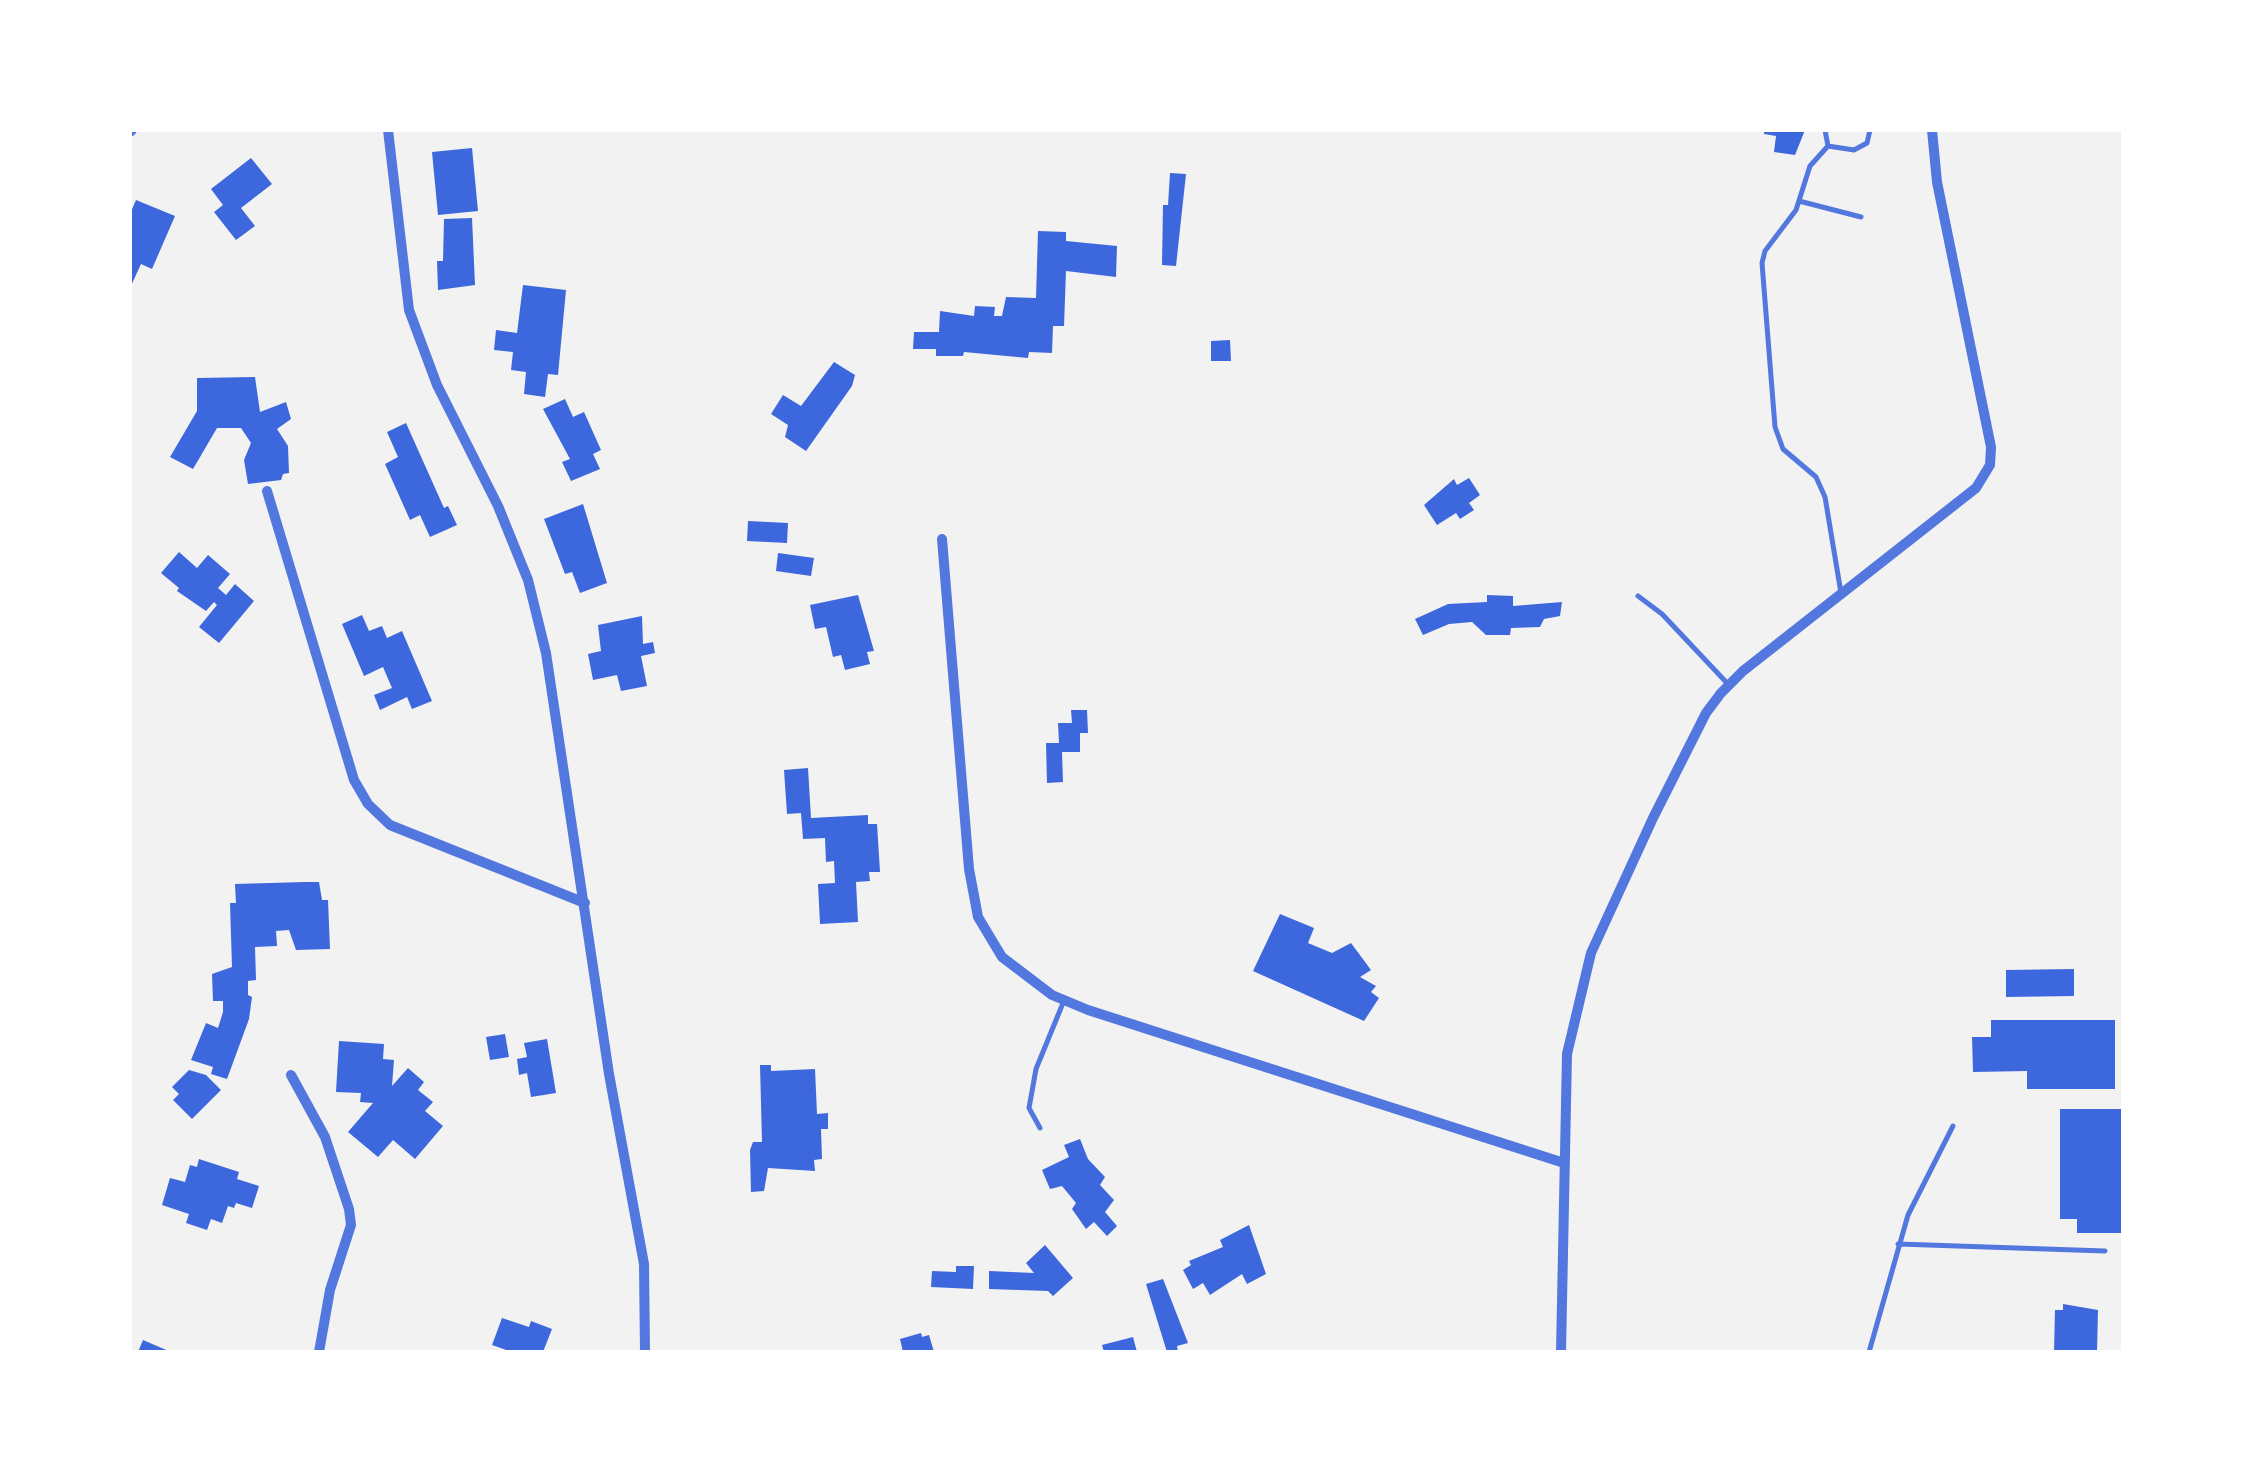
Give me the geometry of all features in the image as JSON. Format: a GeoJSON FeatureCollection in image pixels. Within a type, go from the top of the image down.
{"type":"FeatureCollection","features":[{"type":"Feature","properties":{"kind":"street"},"geometry":{"type":"LineString","coordinates":[[388,130],[409,310],[436,385],[498,506],[528,580],[561,732],[609,1074],[644,1264],[645,1352]]}},
{"type":"Feature","properties":{"kind":"street"},"geometry":{"type":"LineString","coordinates":[[1561,1352],[1561,1162],[1567,1054],[1592,953],[1706,713],[1729,685],[1986,476],[1991,446],[1964,298],[1937,182],[1932,130]]}},
{"type":"Feature","properties":{"kind":"street"},"geometry":{"type":"LineString","coordinates":[[267,491],[354,780],[368,804],[390,825],[585,903]]}},
{"type":"Feature","properties":{"kind":"street"},"geometry":{"type":"LineString","coordinates":[[942,539],[969,869],[978,917],[1002,957],[1064,1000],[1561,1162]]}},
{"type":"Feature","properties":{"kind":"street"},"geometry":{"type":"LineString","coordinates":[[291,1074],[325,1137],[351,1226],[330,1290],[319,1352]]}},
{"type":"Feature","properties":{"kind":"lane"},"geometry":{"type":"LineString","coordinates":[[1825,130],[1828,146]]}},
{"type":"Feature","properties":{"kind":"lane"},"geometry":{"type":"LineString","coordinates":[[1828,146],[1854,150],[1868,142],[1870,130]]}},
{"type":"Feature","properties":{"kind":"lane"},"geometry":{"type":"LineString","coordinates":[[1828,146],[1810,166],[1799,201],[1786,227],[1764,251],[1762,263],[1774,427],[1783,450],[1816,477],[1824,497],[1842,596]]}},
{"type":"Feature","properties":{"kind":"lane"},"geometry":{"type":"LineString","coordinates":[[1799,201],[1861,217]]}},
{"type":"Feature","properties":{"kind":"lane"},"geometry":{"type":"LineString","coordinates":[[1638,596],[1662,614],[1729,685]]}},
{"type":"Feature","properties":{"kind":"lane"},"geometry":{"type":"LineString","coordinates":[[1040,1128],[1028,1108],[1036,1068],[1064,1000]]}},
{"type":"Feature","properties":{"kind":"lane"},"geometry":{"type":"LineString","coordinates":[[1869,1352],[1908,1215],[1953,1126]]}},
{"type":"Feature","properties":{"kind":"lane"},"geometry":{"type":"LineString","coordinates":[[1898,1244],[2106,1251]]}},
{"type":"Feature","properties":{"kind":"building"},"geometry":{"type":"Polygon","coordinates":[[[1764,130],[1805,130],[1795,155],[1774,152],[1776,136],[1764,134],[1764,130]]]}},
{"type":"Feature","properties":{"kind":"building"},"geometry":{"type":"Polygon","coordinates":[[[472,148],[478,211],[438,215],[432,152],[472,148]]]}},
{"type":"Feature","properties":{"kind":"building"},"geometry":{"type":"Polygon","coordinates":[[[251,158],[272,184],[241,208],[255,226],[236,240],[214,212],[223,205],[211,189],[251,158]]]}},
{"type":"Feature","properties":{"kind":"building"},"geometry":{"type":"Polygon","coordinates":[[[1170,173],[1186,174],[1176,266],[1162,265],[1163,205],[1168,205],[1170,173]]]}},
{"type":"Feature","properties":{"kind":"building"},"geometry":{"type":"Polygon","coordinates":[[[136,200],[175,216],[152,269],[141,264],[130,288],[130,214],[136,200]]]}},
{"type":"Feature","properties":{"kind":"building"},"geometry":{"type":"Polygon","coordinates":[[[472,218],[475,285],[438,290],[437,261],[443,261],[444,219],[472,218]]]}},
{"type":"Feature","properties":{"kind":"building"},"geometry":{"type":"Polygon","coordinates":[[[1038,231],[1066,232],[1066,241],[1117,246],[1116,277],[1066,271],[1064,326],[1053,326],[1052,353],[1029,352],[1028,358],[964,352],[963,356],[936,356],[936,349],[913,349],[914,332],[939,332],[940,311],[974,316],[975,306],[995,307],[994,316],[1002,316],[1006,297],[1036,298],[1038,231]]]}},
{"type":"Feature","properties":{"kind":"building"},"geometry":{"type":"Polygon","coordinates":[[[523,285],[566,290],[558,375],[548,374],[545,397],[524,394],[526,372],[511,370],[513,352],[494,350],[496,330],[517,333],[523,285]]]}},
{"type":"Feature","properties":{"kind":"building"},"geometry":{"type":"Polygon","coordinates":[[[1230,340],[1231,361],[1211,361],[1211,341],[1230,340]]]}},
{"type":"Feature","properties":{"kind":"building"},"geometry":{"type":"Polygon","coordinates":[[[834,362],[855,375],[852,386],[806,451],[785,437],[788,425],[771,414],[783,395],[801,406],[834,362]]]}},
{"type":"Feature","properties":{"kind":"building"},"geometry":{"type":"Polygon","coordinates":[[[255,377],[260,412],[286,402],[291,419],[277,429],[288,446],[289,473],[283,474],[281,480],[248,484],[244,460],[251,443],[241,428],[217,428],[193,469],[170,457],[197,411],[197,378],[255,377]]]}},
{"type":"Feature","properties":{"kind":"building"},"geometry":{"type":"Polygon","coordinates":[[[565,399],[573,417],[584,412],[601,450],[593,454],[600,469],[571,481],[562,462],[570,459],[543,409],[565,399]]]}},
{"type":"Feature","properties":{"kind":"building"},"geometry":{"type":"Polygon","coordinates":[[[406,423],[444,508],[448,506],[457,525],[430,537],[420,515],[410,520],[385,464],[398,457],[387,432],[406,423]]]}},
{"type":"Feature","properties":{"kind":"building"},"geometry":{"type":"Polygon","coordinates":[[[1469,478],[1480,495],[1469,503],[1474,510],[1460,519],[1456,513],[1437,525],[1424,505],[1454,479],[1457,485],[1469,478]]]}},
{"type":"Feature","properties":{"kind":"building"},"geometry":{"type":"Polygon","coordinates":[[[583,504],[607,583],[580,593],[572,572],[565,574],[544,519],[583,504]]]}},
{"type":"Feature","properties":{"kind":"building"},"geometry":{"type":"Polygon","coordinates":[[[748,521],[788,523],[787,543],[747,541],[748,521]]]}},
{"type":"Feature","properties":{"kind":"building"},"geometry":{"type":"Polygon","coordinates":[[[179,552],[197,568],[208,555],[230,574],[218,588],[226,595],[235,584],[254,601],[219,643],[199,627],[217,605],[214,602],[206,611],[177,591],[179,588],[161,573],[179,552]]]}},
{"type":"Feature","properties":{"kind":"building"},"geometry":{"type":"Polygon","coordinates":[[[778,553],[814,558],[811,576],[776,571],[778,553]]]}},
{"type":"Feature","properties":{"kind":"building"},"geometry":{"type":"Polygon","coordinates":[[[858,595],[874,651],[867,652],[870,664],[845,670],[841,655],[833,657],[826,627],[815,629],[810,605],[858,595]]]}},
{"type":"Feature","properties":{"kind":"building"},"geometry":{"type":"Polygon","coordinates":[[[1487,595],[1513,596],[1513,606],[1562,602],[1560,616],[1544,619],[1540,627],[1511,628],[1510,635],[1486,635],[1472,622],[1449,624],[1423,635],[1415,619],[1448,604],[1487,602],[1487,595]]]}},
{"type":"Feature","properties":{"kind":"building"},"geometry":{"type":"Polygon","coordinates":[[[362,615],[369,631],[382,626],[387,638],[402,631],[432,701],[412,709],[407,697],[380,710],[374,695],[392,688],[383,667],[364,676],[342,624],[362,615]]]}},
{"type":"Feature","properties":{"kind":"building"},"geometry":{"type":"Polygon","coordinates":[[[642,616],[643,644],[653,642],[655,653],[641,656],[647,686],[621,691],[617,675],[593,680],[588,654],[601,651],[598,625],[642,616]]]}},
{"type":"Feature","properties":{"kind":"building"},"geometry":{"type":"Polygon","coordinates":[[[1071,710],[1087,710],[1088,733],[1080,733],[1080,752],[1062,752],[1063,782],[1047,783],[1046,743],[1059,743],[1058,723],[1072,723],[1071,710]]]}},
{"type":"Feature","properties":{"kind":"building"},"geometry":{"type":"Polygon","coordinates":[[[808,768],[811,818],[868,815],[868,824],[877,824],[880,872],[869,872],[870,881],[856,882],[858,922],[820,924],[818,884],[835,883],[834,861],[826,862],[825,838],[803,839],[801,813],[787,814],[784,770],[808,768]]]}},
{"type":"Feature","properties":{"kind":"building"},"geometry":{"type":"Polygon","coordinates":[[[319,882],[322,900],[328,900],[330,949],[296,950],[289,930],[276,931],[277,946],[255,947],[256,980],[248,981],[248,995],[252,997],[249,1019],[227,1079],[211,1074],[213,1067],[191,1060],[206,1023],[218,1028],[223,1012],[223,1001],[213,1001],[212,974],[232,967],[230,903],[236,903],[235,884],[319,882]]]}},
{"type":"Feature","properties":{"kind":"building"},"geometry":{"type":"Polygon","coordinates":[[[1280,914],[1314,928],[1308,943],[1332,953],[1351,943],[1371,970],[1360,977],[1376,986],[1371,992],[1379,998],[1364,1021],[1253,971],[1280,914]]]}},
{"type":"Feature","properties":{"kind":"building"},"geometry":{"type":"Polygon","coordinates":[[[2074,969],[2074,996],[2006,997],[2006,970],[2074,969]]]}},
{"type":"Feature","properties":{"kind":"building"},"geometry":{"type":"Polygon","coordinates":[[[1991,1020],[2115,1020],[2115,1089],[2027,1089],[2027,1071],[1973,1072],[1972,1037],[1991,1037],[1991,1020]]]}},
{"type":"Feature","properties":{"kind":"building"},"geometry":{"type":"Polygon","coordinates":[[[505,1034],[509,1057],[490,1060],[486,1037],[505,1034]]]}},
{"type":"Feature","properties":{"kind":"building"},"geometry":{"type":"Polygon","coordinates":[[[547,1039],[556,1093],[531,1097],[527,1073],[519,1075],[517,1059],[527,1057],[524,1043],[547,1039]]]}},
{"type":"Feature","properties":{"kind":"building"},"geometry":{"type":"Polygon","coordinates":[[[339,1041],[384,1044],[383,1059],[394,1060],[392,1086],[408,1068],[424,1082],[418,1090],[433,1102],[425,1111],[443,1126],[415,1159],[393,1140],[378,1157],[348,1132],[373,1103],[360,1102],[361,1093],[336,1092],[339,1041]]]}},
{"type":"Feature","properties":{"kind":"building"},"geometry":{"type":"Polygon","coordinates":[[[760,1065],[771,1065],[771,1071],[815,1069],[817,1114],[828,1113],[828,1129],[821,1129],[822,1159],[814,1160],[815,1171],[768,1168],[764,1191],[751,1192],[750,1150],[753,1142],[762,1142],[760,1065]]]}},
{"type":"Feature","properties":{"kind":"building"},"geometry":{"type":"Polygon","coordinates":[[[189,1070],[206,1075],[221,1090],[192,1119],[173,1100],[179,1094],[172,1087],[189,1070]]]}},
{"type":"Feature","properties":{"kind":"building"},"geometry":{"type":"Polygon","coordinates":[[[2060,1109],[2123,1109],[2123,1233],[2077,1233],[2077,1219],[2060,1219],[2060,1109]]]}},
{"type":"Feature","properties":{"kind":"building"},"geometry":{"type":"Polygon","coordinates":[[[1080,1139],[1088,1159],[1105,1177],[1100,1185],[1114,1200],[1105,1212],[1117,1226],[1107,1236],[1094,1222],[1086,1229],[1072,1209],[1076,1203],[1062,1186],[1050,1189],[1042,1170],[1069,1157],[1064,1145],[1080,1139]]]}},
{"type":"Feature","properties":{"kind":"building"},"geometry":{"type":"Polygon","coordinates":[[[199,1159],[239,1172],[237,1179],[259,1186],[252,1208],[236,1203],[234,1208],[228,1206],[222,1223],[211,1219],[207,1230],[186,1223],[189,1214],[162,1205],[170,1178],[185,1182],[190,1165],[197,1167],[199,1159]]]}},
{"type":"Feature","properties":{"kind":"building"},"geometry":{"type":"Polygon","coordinates":[[[1249,1225],[1266,1274],[1247,1284],[1242,1274],[1210,1295],[1203,1283],[1193,1289],[1183,1270],[1191,1265],[1189,1261],[1223,1247],[1220,1240],[1249,1225]]]}},
{"type":"Feature","properties":{"kind":"building"},"geometry":{"type":"Polygon","coordinates":[[[1045,1245],[1073,1278],[1053,1296],[1048,1291],[989,1289],[989,1271],[1034,1273],[1026,1263],[1045,1245]]]}},
{"type":"Feature","properties":{"kind":"building"},"geometry":{"type":"Polygon","coordinates":[[[956,1266],[974,1266],[973,1289],[931,1287],[932,1271],[956,1272],[956,1266]]]}},
{"type":"Feature","properties":{"kind":"building"},"geometry":{"type":"Polygon","coordinates":[[[1163,1279],[1188,1343],[1177,1346],[1178,1352],[1167,1352],[1146,1284],[1163,1279]]]}},
{"type":"Feature","properties":{"kind":"building"},"geometry":{"type":"Polygon","coordinates":[[[2063,1304],[2098,1310],[2097,1352],[2054,1352],[2055,1310],[2063,1310],[2063,1304]]]}},
{"type":"Feature","properties":{"kind":"building"},"geometry":{"type":"Polygon","coordinates":[[[502,1318],[529,1327],[531,1321],[552,1329],[543,1352],[512,1352],[492,1345],[502,1318]]]}},
{"type":"Feature","properties":{"kind":"building"},"geometry":{"type":"Polygon","coordinates":[[[921,1333],[922,1337],[929,1335],[934,1352],[903,1352],[900,1339],[921,1333]]]}},
{"type":"Feature","properties":{"kind":"building"},"geometry":{"type":"Polygon","coordinates":[[[1133,1337],[1137,1352],[1104,1352],[1102,1345],[1133,1337]]]}},
{"type":"Feature","properties":{"kind":"building"},"geometry":{"type":"Polygon","coordinates":[[[143,1340],[171,1352],[138,1352],[143,1340]]]}}]}
